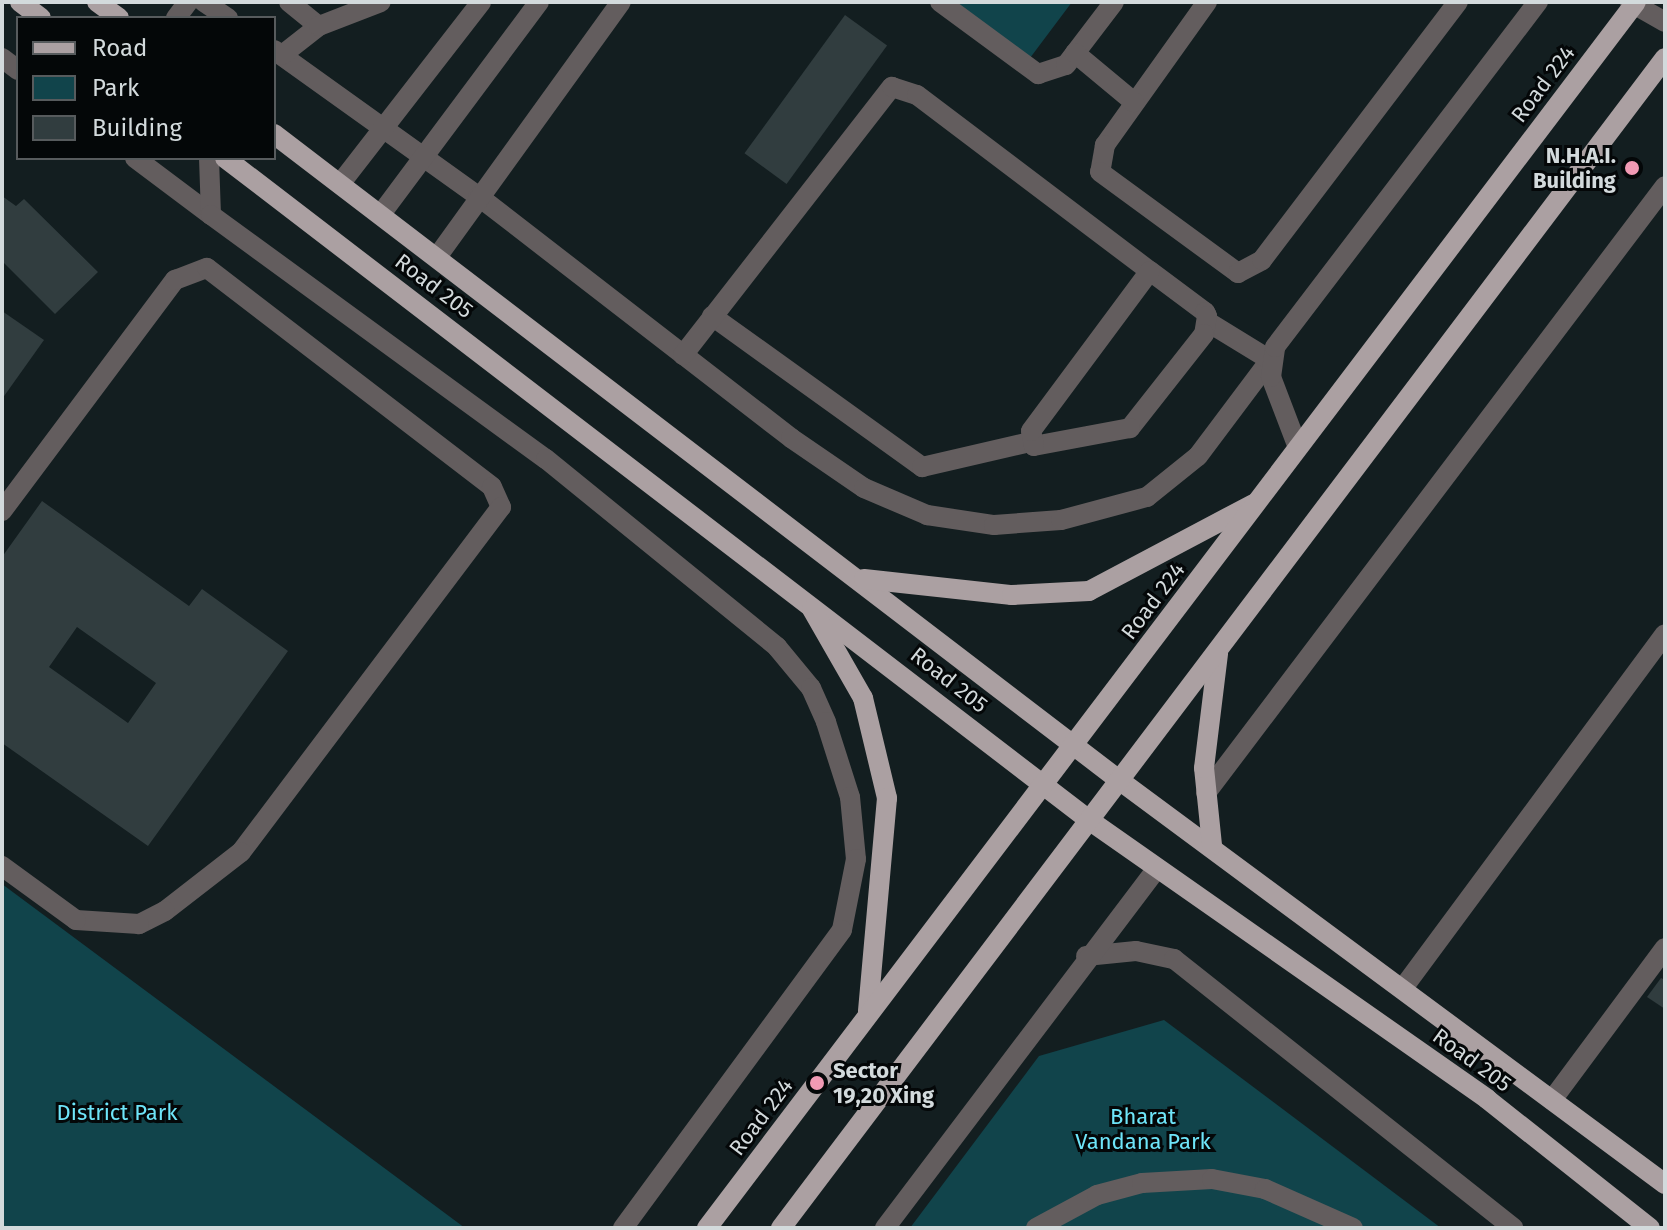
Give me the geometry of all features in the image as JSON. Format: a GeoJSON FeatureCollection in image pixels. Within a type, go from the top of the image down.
{"type":"FeatureCollection","features":[{"type":"Feature","properties":{"kind":"main road"},"geometry":{"type":"LineString","coordinates":[[20,2],[38,16]]}},
{"type":"Feature","properties":{"kind":"main road"},"geometry":{"type":"LineString","coordinates":[[97,2],[116,16]]}},
{"type":"Feature","properties":{"kind":"main road","name":"Road 224"},"geometry":{"type":"LineString","coordinates":[[707,1228],[1042,783],[1262,499],[1297,445],[1633,3]]}},
{"type":"Feature","properties":{"kind":"main road"},"geometry":{"type":"LineString","coordinates":[[781,1228],[1665,58]]}},
{"type":"Feature","properties":{"kind":"main road","name":"Road 205"},"geometry":{"type":"LineString","coordinates":[[276,136],[860,578],[1119,780],[1212,845],[1665,1184]]}},
{"type":"Feature","properties":{"kind":"main road","name":"Road 205"},"geometry":{"type":"LineString","coordinates":[[228,160],[806,600],[1089,820],[1487,1099],[1650,1228]]}},
{"type":"Feature","properties":{"kind":"main road"},"geometry":{"type":"LineString","coordinates":[[860,578],[1012,595],[1089,591],[1262,499]]}},
{"type":"Feature","properties":{"kind":"main road"},"geometry":{"type":"LineString","coordinates":[[806,600],[863,698],[887,798],[867,1015]]}},
{"type":"Feature","properties":{"kind":"main road"},"geometry":{"type":"LineString","coordinates":[[1212,845],[1206,793],[1207,708],[1220,647]]}},
{"type":"Feature","properties":{"kind":"street"},"geometry":{"type":"LineString","coordinates":[[204,2],[225,16]]}},
{"type":"Feature","properties":{"kind":"street"},"geometry":{"type":"LineString","coordinates":[[289,2],[319,26]]}},
{"type":"Feature","properties":{"kind":"street"},"geometry":{"type":"LineString","coordinates":[[381,2],[319,26],[278,53],[478,196],[683,355],[864,488],[927,515],[994,525],[1061,520],[1147,497],[1198,456],[1538,2]]}},
{"type":"Feature","properties":{"kind":"street"},"geometry":{"type":"LineString","coordinates":[[340,184],[481,2]]}},
{"type":"Feature","properties":{"kind":"street"},"geometry":{"type":"LineString","coordinates":[[381,214],[539,2]]}},
{"type":"Feature","properties":{"kind":"street"},"geometry":{"type":"LineString","coordinates":[[437,257],[478,196],[621,2]]}},
{"type":"Feature","properties":{"kind":"street"},"geometry":{"type":"LineString","coordinates":[[940,2],[1038,74],[1052,74],[1075,53],[1114,2]]}},
{"type":"Feature","properties":{"kind":"street"},"geometry":{"type":"LineString","coordinates":[[1207,2],[1105,145],[1103,179],[1225,269],[1248,271],[1458,2]]}},
{"type":"Feature","properties":{"kind":"street"},"geometry":{"type":"LineString","coordinates":[[1633,3],[1665,22]]}},
{"type":"Feature","properties":{"kind":"street"},"geometry":{"type":"LineString","coordinates":[[1075,53],[1134,102]]}},
{"type":"Feature","properties":{"kind":"street"},"geometry":{"type":"LineString","coordinates":[[683,355],[892,87],[917,95],[1150,271],[1208,322],[1270,360],[1297,445]]}},
{"type":"Feature","properties":{"kind":"street"},"geometry":{"type":"LineString","coordinates":[[138,160],[546,459],[777,647],[811,688],[826,722],[850,797],[856,859],[842,930],[623,1228]]}},
{"type":"Feature","properties":{"kind":"street"},"geometry":{"type":"LineString","coordinates":[[209,160],[211,215]]}},
{"type":"Feature","properties":{"kind":"street"},"geometry":{"type":"LineString","coordinates":[[1206,793],[1665,186]]}},
{"type":"Feature","properties":{"kind":"street"},"geometry":{"type":"LineString","coordinates":[[2,511],[175,280],[207,268],[492,487],[501,507],[241,852],[165,911],[139,924],[76,920],[2,866]]}},
{"type":"Feature","properties":{"kind":"street"},"geometry":{"type":"LineString","coordinates":[[1030,442],[1150,271]]}},
{"type":"Feature","properties":{"kind":"street"},"geometry":{"type":"LineString","coordinates":[[712,316],[922,467],[1030,442],[1043,447],[1130,428],[1208,322]]}},
{"type":"Feature","properties":{"kind":"street"},"geometry":{"type":"LineString","coordinates":[[1403,988],[1665,634]]}},
{"type":"Feature","properties":{"kind":"street"},"geometry":{"type":"LineString","coordinates":[[885,1228],[1086,956],[1157,868]]}},
{"type":"Feature","properties":{"kind":"street"},"geometry":{"type":"LineString","coordinates":[[1552,1100],[1665,948]]}},
{"type":"Feature","properties":{"kind":"street"},"geometry":{"type":"LineString","coordinates":[[1086,956],[1136,951],[1174,959],[1513,1228]]}},
{"type":"Feature","properties":{"kind":"street"},"geometry":{"type":"LineString","coordinates":[[1036,1228],[1097,1195],[1212,1179],[1265,1189],[1353,1228]]}},
{"type":"Feature","properties":{"kind":"green space"},"geometry":{"type":"Polygon","coordinates":[[[954,2],[1072,2],[1030,58],[954,2]]]}},
{"type":"Feature","properties":{"kind":"green space","name":"District Park"},"geometry":{"type":"Polygon","coordinates":[[[2,884],[465,1228],[2,1228],[2,884]]]}},
{"type":"Feature","properties":{"kind":"green space","name":"Bharat Vandana Park"},"geometry":{"type":"Polygon","coordinates":[[[1164,1020],[1441,1228],[910,1228],[1039,1056],[1164,1020]]]}},
{"type":"Feature","properties":{"kind":"building"},"geometry":{"type":"Polygon","coordinates":[[[845,15],[887,46],[787,184],[744,153],[845,15]]]}},
{"type":"Feature","properties":{"kind":"building"},"geometry":{"type":"Polygon","coordinates":[[[2,196],[16,206],[24,199],[98,272],[55,314],[2,261],[2,196]]]}},
{"type":"Feature","properties":{"kind":"building"},"geometry":{"type":"Polygon","coordinates":[[[2,311],[44,340],[2,399],[2,311]]]}},
{"type":"Feature","properties":{"kind":"building"},"geometry":{"type":"Polygon","coordinates":[[[42,501],[189,606],[202,589],[288,651],[148,846],[2,743],[2,557],[42,501]],[[77,627],[49,667],[128,723],[156,683],[77,627]]]}},
{"type":"Feature","properties":{"kind":"building"},"geometry":{"type":"Polygon","coordinates":[[[1661,978],[1665,980],[1665,1009],[1647,997],[1661,978]]]}},
{"type":"Feature","properties":{"kind":"place","name":"N.H.A.I. Building"},"geometry":{"type":"Point","coordinates":[1632,168]}},
{"type":"Feature","properties":{"kind":"place","name":"Sector 19,20 Xing"},"geometry":{"type":"Point","coordinates":[817,1083]}}]}
